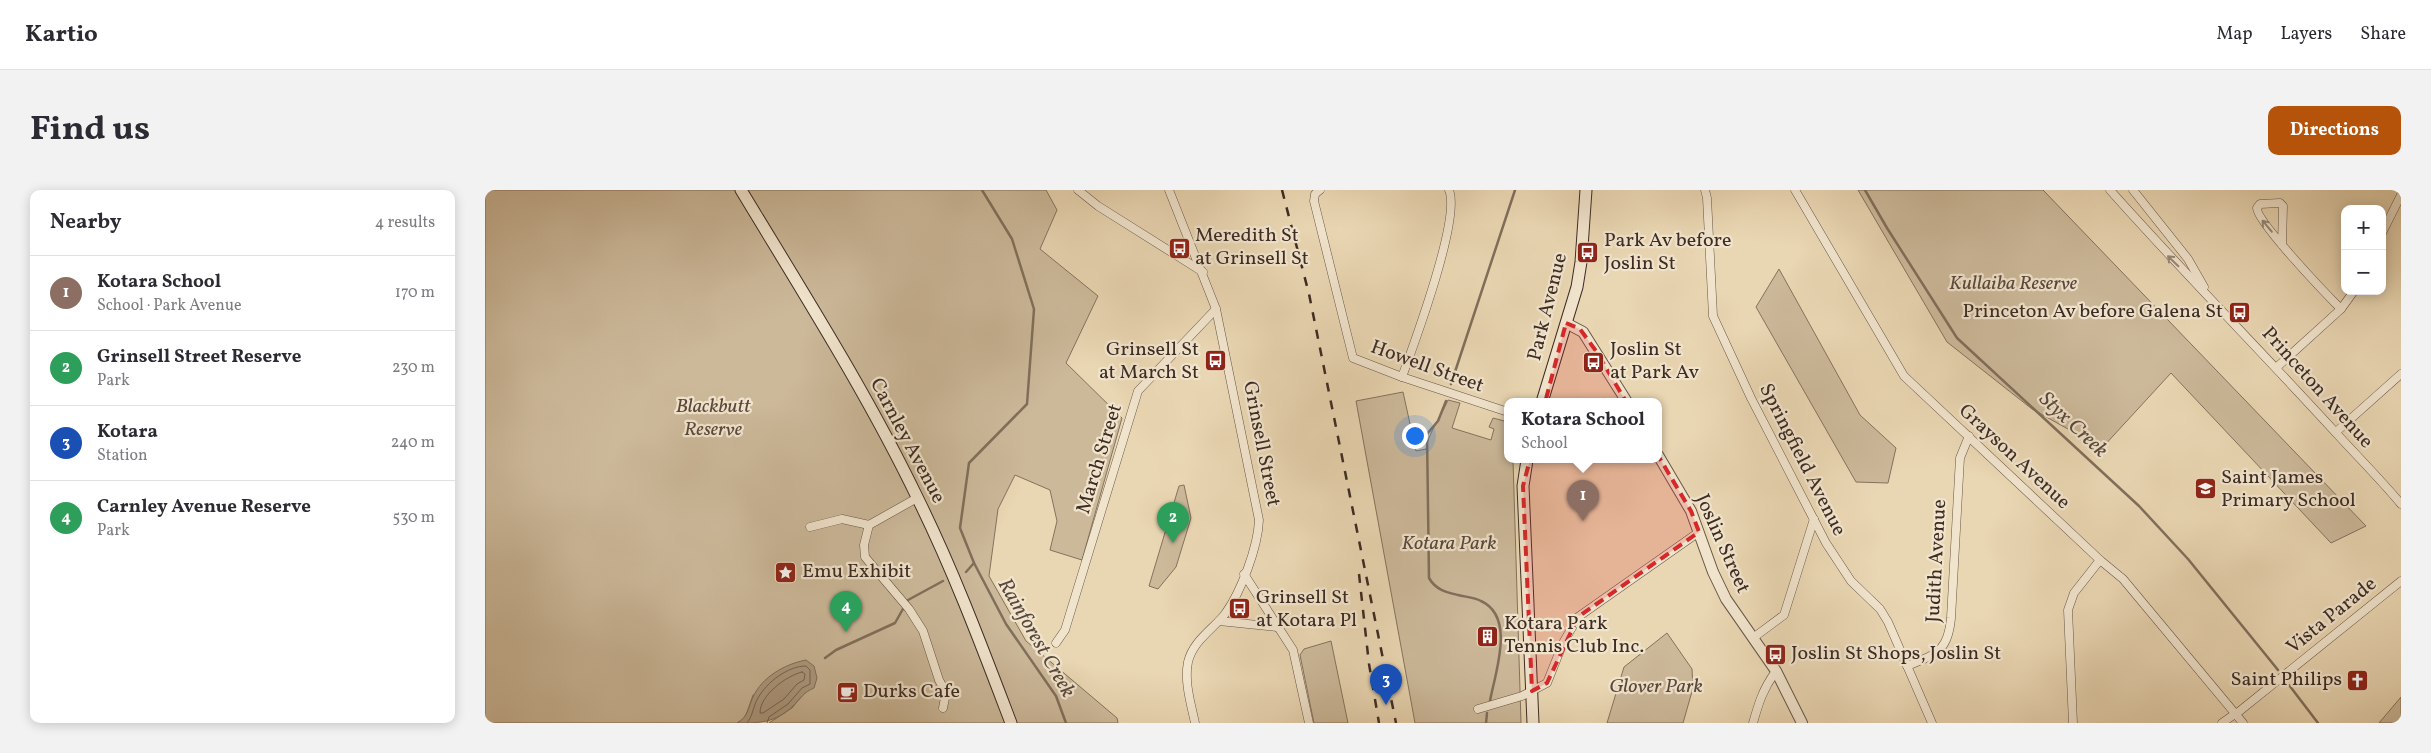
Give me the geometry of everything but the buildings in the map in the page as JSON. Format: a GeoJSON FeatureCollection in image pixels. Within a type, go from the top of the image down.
{"type":"FeatureCollection","features":[{"type":"Feature","properties":{"kind":"main road","name":"Carnley Avenue"},"geometry":{"type":"LineString","coordinates":[[741,190],[841,359],[917,498],[967,607],[1011,723]]}},
{"type":"Feature","properties":{"kind":"main road","name":"Park Avenue"},"geometry":{"type":"LineString","coordinates":[[1543,398],[1566,323],[1580,268],[1586,190]]}},
{"type":"Feature","properties":{"kind":"main road"},"geometry":{"type":"LineString","coordinates":[[1527,463],[1523,486],[1533,723]]}},
{"type":"Feature","properties":{"kind":"street"},"geometry":{"type":"LineString","coordinates":[[1078,190],[1098,206],[1203,272]]}},
{"type":"Feature","properties":{"kind":"street","name":"Grinsell Street"},"geometry":{"type":"LineString","coordinates":[[1169,190],[1203,272],[1216,309],[1259,520],[1245,574],[1233,601],[1219,621],[1195,647],[1188,663],[1188,686],[1195,723]]}},
{"type":"Feature","properties":{"kind":"street"},"geometry":{"type":"LineString","coordinates":[[1402,377],[1448,234],[1452,200],[1449,190]]}},
{"type":"Feature","properties":{"kind":"street","name":"Springfield Avenue"},"geometry":{"type":"LineString","coordinates":[[1705,190],[1713,316],[1751,398],[1838,564],[1851,581],[1880,609],[1932,723]]}},
{"type":"Feature","properties":{"kind":"street","name":"Grayson Avenue"},"geometry":{"type":"LineString","coordinates":[[1795,190],[1904,376],[2100,560],[2123,579],[2243,723]]}},
{"type":"Feature","properties":{"kind":"street","name":"Princeton Avenue"},"geometry":{"type":"LineString","coordinates":[[2110,190],[2169,256],[2209,294],[2400,500]]}},
{"type":"Feature","properties":{"kind":"street","name":"Princeton Avenue"},"geometry":{"type":"LineString","coordinates":[[2133,190],[2188,259],[2209,294]]}},
{"type":"Feature","properties":{"kind":"street","name":"Howell Street"},"geometry":{"type":"LineString","coordinates":[[1317,192],[1314,200],[1353,358],[1402,377],[1504,411]]}},
{"type":"Feature","properties":{"kind":"street"},"geometry":{"type":"LineString","coordinates":[[2386,225],[2401,195]]}},
{"type":"Feature","properties":{"kind":"street"},"geometry":{"type":"LineString","coordinates":[[2282,245],[2283,206],[2280,203],[2260,204],[2257,208],[2258,215],[2282,245],[2341,309]]}},
{"type":"Feature","properties":{"kind":"street"},"geometry":{"type":"LineString","coordinates":[[2277,367],[2341,309],[2351,295]]}},
{"type":"Feature","properties":{"kind":"street","name":"March Street"},"geometry":{"type":"LineString","coordinates":[[1056,643],[1065,630],[1138,391],[1216,309]]}},
{"type":"Feature","properties":{"kind":"street"},"geometry":{"type":"LineString","coordinates":[[1566,323],[1583,332],[1624,398]]}},
{"type":"Feature","properties":{"kind":"street"},"geometry":{"type":"LineString","coordinates":[[2335,432],[2401,374]]}},
{"type":"Feature","properties":{"kind":"street","name":"Judith Avenue"},"geometry":{"type":"LineString","coordinates":[[1907,666],[1935,654],[1942,649],[1948,638],[1951,618],[1960,458],[1969,436]]}},
{"type":"Feature","properties":{"kind":"street","name":"Joslin Street"},"geometry":{"type":"LineString","coordinates":[[1662,462],[1691,511],[1719,586],[1776,671],[1802,723]]}},
{"type":"Feature","properties":{"kind":"street"},"geometry":{"type":"LineString","coordinates":[[810,527],[842,519],[869,526],[917,498]]}},
{"type":"Feature","properties":{"kind":"street"},"geometry":{"type":"LineString","coordinates":[[1753,638],[1784,615],[1814,519]]}},
{"type":"Feature","properties":{"kind":"street"},"geometry":{"type":"LineString","coordinates":[[869,526],[864,546],[865,557],[909,609],[923,632],[939,680],[946,693],[943,708]]}},
{"type":"Feature","properties":{"kind":"street"},"geometry":{"type":"LineString","coordinates":[[1478,709],[1532,691],[1547,683],[1563,643],[1578,617],[1699,532]]}},
{"type":"Feature","properties":{"kind":"street"},"geometry":{"type":"LineString","coordinates":[[2073,723],[2068,610],[2074,593],[2100,560]]}},
{"type":"Feature","properties":{"kind":"street"},"geometry":{"type":"LineString","coordinates":[[1245,574],[1293,650],[1309,723]]}},
{"type":"Feature","properties":{"kind":"street","name":"Vista Parade"},"geometry":{"type":"LineString","coordinates":[[2222,723],[2401,581]]}},
{"type":"Feature","properties":{"kind":"street"},"geometry":{"type":"LineString","coordinates":[[1219,621],[1277,627]]}},
{"type":"Feature","properties":{"kind":"street"},"geometry":{"type":"LineString","coordinates":[[1753,723],[1762,691],[1767,681],[1776,671]]}},
{"type":"Feature","properties":{"kind":"highlighted area"},"geometry":{"type":"Polygon","coordinates":[[[1566,323],[1580,329],[1596,351],[1691,511],[1699,532],[1578,617],[1547,683],[1532,691],[1523,486],[1566,323]]]}},
{"type":"Feature","properties":{"kind":"green space","name":"Blackbutt Reserve"},"geometry":{"type":"Polygon","coordinates":[[[485,190],[1046,190],[1057,210],[1040,249],[1098,296],[1066,363],[1122,418],[1082,560],[1050,550],[1057,521],[1050,490],[1015,475],[998,509],[989,576],[1026,641],[1117,718],[1118,723],[769,723],[792,708],[805,692],[753,695],[745,718],[737,723],[485,723],[485,190]]]}},
{"type":"Feature","properties":{"kind":"green space","name":"Kullaiba Reserve"},"geometry":{"type":"Polygon","coordinates":[[[1858,190],[2043,190],[2366,526],[2331,543],[2171,373],[2102,448],[2032,409],[1947,342],[1858,190]]]}},
{"type":"Feature","properties":{"kind":"green space"},"geometry":{"type":"Polygon","coordinates":[[[1779,269],[1860,415],[1896,448],[1888,483],[1856,482],[1756,307],[1779,269]]]}},
{"type":"Feature","properties":{"kind":"green space","name":"Kotara Park"},"geometry":{"type":"Polygon","coordinates":[[[1403,392],[1416,451],[1426,449],[1432,430],[1448,400],[1460,403],[1452,428],[1491,440],[1494,429],[1489,427],[1493,418],[1504,421],[1504,463],[1513,463],[1521,723],[1415,723],[1356,401],[1403,392]]]}},
{"type":"Feature","properties":{"kind":"green space"},"geometry":{"type":"Polygon","coordinates":[[[1184,485],[1191,518],[1176,567],[1158,589],[1149,586],[1179,486],[1184,485]]]}},
{"type":"Feature","properties":{"kind":"green space","name":"Glover Park"},"geometry":{"type":"Polygon","coordinates":[[[1667,633],[1692,669],[1693,688],[1683,723],[1607,723],[1624,667],[1667,633]]]}},
{"type":"Feature","properties":{"kind":"green space"},"geometry":{"type":"Polygon","coordinates":[[[1331,641],[1348,723],[1314,723],[1300,655],[1304,649],[1331,641]]]}},
{"type":"Feature","properties":{"kind":"green space"},"geometry":{"type":"Polygon","coordinates":[[[2401,697],[2401,723],[2379,723],[2401,697]]]}},
{"type":"Feature","properties":{"kind":"water"},"geometry":{"type":"Polygon","coordinates":[[[806,660],[814,666],[817,678],[814,688],[780,716],[767,721],[737,723],[746,715],[753,697],[762,683],[782,668],[806,660]]]}},
{"type":"Feature","properties":{"kind":"waterway","name":"Rainforest Creek"},"geometry":{"type":"LineString","coordinates":[[982,190],[1012,239],[1034,309],[1027,404],[969,463],[960,528],[974,563],[1006,624],[1056,696],[1066,723]]}},
{"type":"Feature","properties":{"kind":"waterway"},"geometry":{"type":"LineString","coordinates":[[1451,384],[1515,190]]}},
{"type":"Feature","properties":{"kind":"waterway","name":"Styx Creek"},"geometry":{"type":"LineString","coordinates":[[1865,190],[1957,338],[2139,506],[2188,559],[2278,670]]}},
{"type":"Feature","properties":{"kind":"waterway"},"geometry":{"type":"LineString","coordinates":[[1446,401],[1438,421],[1427,434],[1429,578],[1442,590],[1481,601],[1492,609],[1498,619],[1501,632],[1501,647],[1490,701]]}},
{"type":"Feature","properties":{"kind":"waterway"},"geometry":{"type":"LineString","coordinates":[[966,572],[974,563]]}},
{"type":"Feature","properties":{"kind":"waterway"},"geometry":{"type":"LineString","coordinates":[[825,658],[836,650],[895,623],[908,600],[943,581]]}},
{"type":"Feature","properties":{"kind":"waterway","name":"Styx Creek"},"geometry":{"type":"LineString","coordinates":[[2289,685],[2318,723]]}},
{"type":"Feature","properties":{"kind":"waterway"},"geometry":{"type":"LineString","coordinates":[[1486,723],[1487,713]]}},
{"type":"Feature","properties":{"kind":"railway"},"geometry":{"type":"LineString","coordinates":[[1282,190],[1309,294],[1396,723]]}},
{"type":"Feature","properties":{"kind":"railway"},"geometry":{"type":"LineString","coordinates":[[1359,574],[1369,664],[1379,723]]}},
{"type":"Feature","properties":{"kind":"place","name":"Meredith St at Grinsell St"},"geometry":{"type":"Point","coordinates":[1179,248]}},
{"type":"Feature","properties":{"kind":"place","name":"Park Av before Joslin St"},"geometry":{"type":"Point","coordinates":[1588,252]}},
{"type":"Feature","properties":{"kind":"place","name":"Princeton Av before Galena St"},"geometry":{"type":"Point","coordinates":[2239,312]}},
{"type":"Feature","properties":{"kind":"place","name":"Grinsell St at March St"},"geometry":{"type":"Point","coordinates":[1215,361]}},
{"type":"Feature","properties":{"kind":"place","name":"Joslin St at Park Av"},"geometry":{"type":"Point","coordinates":[1594,362]}},
{"type":"Feature","properties":{"kind":"place","name":"Saint James Primary School"},"geometry":{"type":"Point","coordinates":[2205,489]}},
{"type":"Feature","properties":{"kind":"place","name":"Kotara School"},"geometry":{"type":"Point","coordinates":[1583,521]}},
{"type":"Feature","properties":{"kind":"place","name":"Grinsell Street Reserve"},"geometry":{"type":"Point","coordinates":[1173,543]}},
{"type":"Feature","properties":{"kind":"place","name":"Emu Exhibit"},"geometry":{"type":"Point","coordinates":[786,572]}},
{"type":"Feature","properties":{"kind":"place","name":"Grinsell St at Kotara Pl"},"geometry":{"type":"Point","coordinates":[1240,609]}},
{"type":"Feature","properties":{"kind":"place","name":"Carnley Avenue Reserve"},"geometry":{"type":"Point","coordinates":[846,632]}},
{"type":"Feature","properties":{"kind":"place","name":"Kotara Park Tennis Club Inc."},"geometry":{"type":"Point","coordinates":[1488,636]}},
{"type":"Feature","properties":{"kind":"place","name":"Joslin St Shops, Joslin St"},"geometry":{"type":"Point","coordinates":[1775,654]}},
{"type":"Feature","properties":{"kind":"place","name":"Saint Philips"},"geometry":{"type":"Point","coordinates":[2358,680]}},
{"type":"Feature","properties":{"kind":"place","name":"Durks Cafe"},"geometry":{"type":"Point","coordinates":[847,692]}},
{"type":"Feature","properties":{"kind":"place","name":"Kotara"},"geometry":{"type":"Point","coordinates":[1386,705]}}]}
